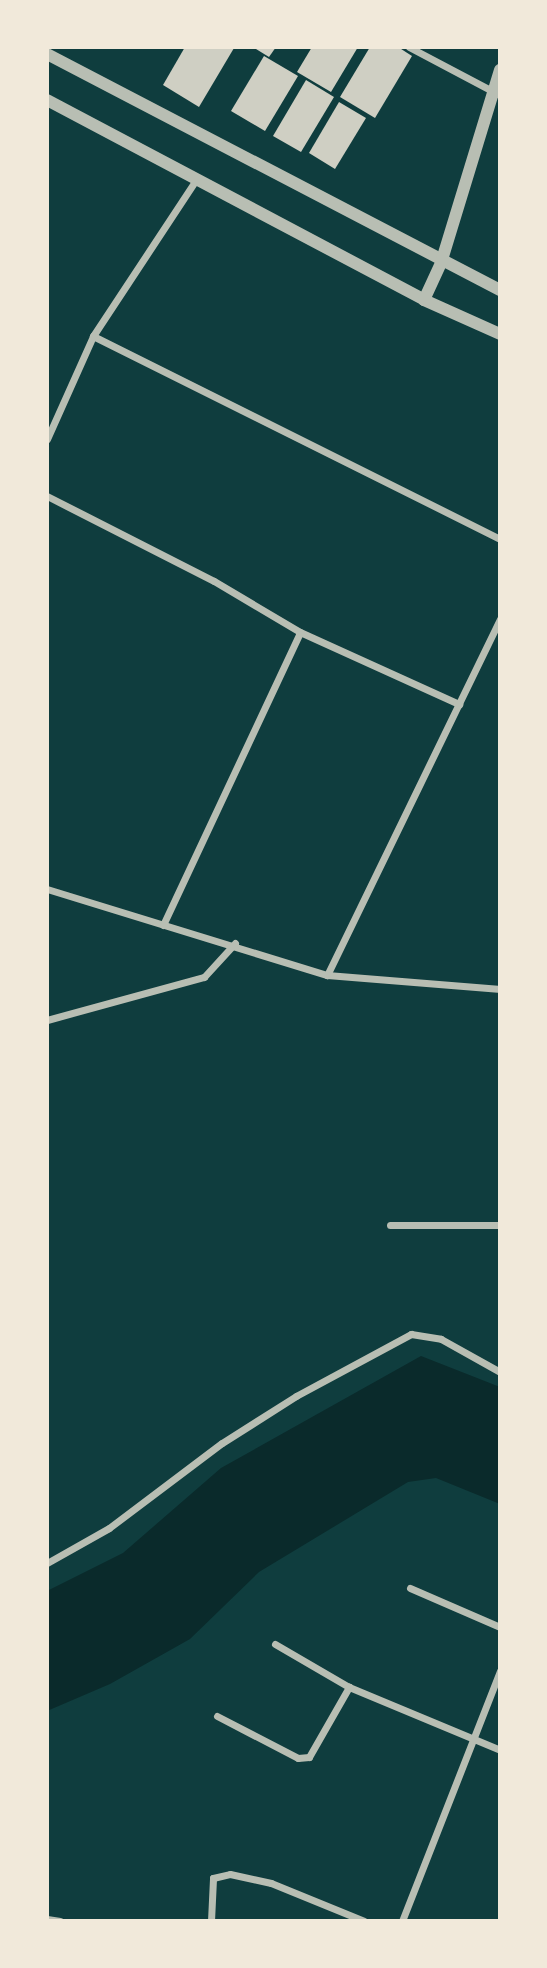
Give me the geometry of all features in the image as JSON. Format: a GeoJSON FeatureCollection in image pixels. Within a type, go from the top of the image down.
{"type":"FeatureCollection","features":[{"type":"Feature","properties":{"kind":"street"},"geometry":{"type":"LineString","coordinates":[[409,47],[495,93]]}},
{"type":"Feature","properties":{"kind":"street"},"geometry":{"type":"LineString","coordinates":[[47,54],[441,263],[500,290]]}},
{"type":"Feature","properties":{"kind":"street"},"geometry":{"type":"LineString","coordinates":[[424,300],[441,263],[500,70]]}},
{"type":"Feature","properties":{"kind":"street"},"geometry":{"type":"LineString","coordinates":[[47,100],[424,300],[500,334]]}},
{"type":"Feature","properties":{"kind":"street"},"geometry":{"type":"LineString","coordinates":[[47,439],[93,336],[196,180]]}},
{"type":"Feature","properties":{"kind":"street"},"geometry":{"type":"LineString","coordinates":[[93,336],[500,539]]}},
{"type":"Feature","properties":{"kind":"street"},"geometry":{"type":"LineString","coordinates":[[47,496],[214,581],[300,632],[459,704]]}},
{"type":"Feature","properties":{"kind":"street"},"geometry":{"type":"LineString","coordinates":[[327,975],[500,620]]}},
{"type":"Feature","properties":{"kind":"street"},"geometry":{"type":"LineString","coordinates":[[163,925],[300,632]]}},
{"type":"Feature","properties":{"kind":"street"},"geometry":{"type":"LineString","coordinates":[[47,889],[163,925],[235,943],[327,975],[500,989]]}},
{"type":"Feature","properties":{"kind":"street"},"geometry":{"type":"LineString","coordinates":[[47,1029],[48,1020],[204,977],[235,943]]}},
{"type":"Feature","properties":{"kind":"street"},"geometry":{"type":"LineString","coordinates":[[390,1225],[500,1225]]}},
{"type":"Feature","properties":{"kind":"street"},"geometry":{"type":"LineString","coordinates":[[47,1563],[109,1528],[204,1456],[296,1396],[411,1334],[441,1339],[500,1372]]}},
{"type":"Feature","properties":{"kind":"street"},"geometry":{"type":"LineString","coordinates":[[410,1588],[500,1627]]}},
{"type":"Feature","properties":{"kind":"street"},"geometry":{"type":"LineString","coordinates":[[275,1644],[349,1687],[500,1750]]}},
{"type":"Feature","properties":{"kind":"street"},"geometry":{"type":"LineString","coordinates":[[402,1921],[500,1671]]}},
{"type":"Feature","properties":{"kind":"street"},"geometry":{"type":"LineString","coordinates":[[217,1716],[298,1758],[309,1757],[349,1687]]}},
{"type":"Feature","properties":{"kind":"street"},"geometry":{"type":"LineString","coordinates":[[211,1921],[214,1878],[230,1874],[271,1883],[364,1921]]}},
{"type":"Feature","properties":{"kind":"street"},"geometry":{"type":"LineString","coordinates":[[47,1919],[60,1921]]}},
{"type":"Feature","properties":{"kind":"water"},"geometry":{"type":"Polygon","coordinates":[[[421,1356],[500,1387],[500,1504],[436,1478],[408,1482],[259,1572],[190,1639],[110,1684],[47,1711],[47,1591],[123,1553],[221,1468],[421,1356]]]}},
{"type":"Feature","properties":{"kind":"building"},"geometry":{"type":"Polygon","coordinates":[[[185,47],[234,48],[199,107],[163,85],[185,47]]]}},
{"type":"Feature","properties":{"kind":"building"},"geometry":{"type":"Polygon","coordinates":[[[253,47],[276,47],[269,57],[253,47]]]}},
{"type":"Feature","properties":{"kind":"building"},"geometry":{"type":"Polygon","coordinates":[[[312,47],[358,47],[331,92],[297,72],[312,47]]]}},
{"type":"Feature","properties":{"kind":"building"},"geometry":{"type":"Polygon","coordinates":[[[370,47],[398,47],[412,56],[375,118],[340,97],[370,47]]]}},
{"type":"Feature","properties":{"kind":"building"},"geometry":{"type":"Polygon","coordinates":[[[264,56],[298,76],[265,131],[231,111],[264,56]]]}},
{"type":"Feature","properties":{"kind":"building"},"geometry":{"type":"Polygon","coordinates":[[[306,80],[334,97],[301,152],[273,136],[306,80]]]}},
{"type":"Feature","properties":{"kind":"building"},"geometry":{"type":"Polygon","coordinates":[[[339,102],[366,118],[335,169],[309,153],[339,102]]]}}]}
